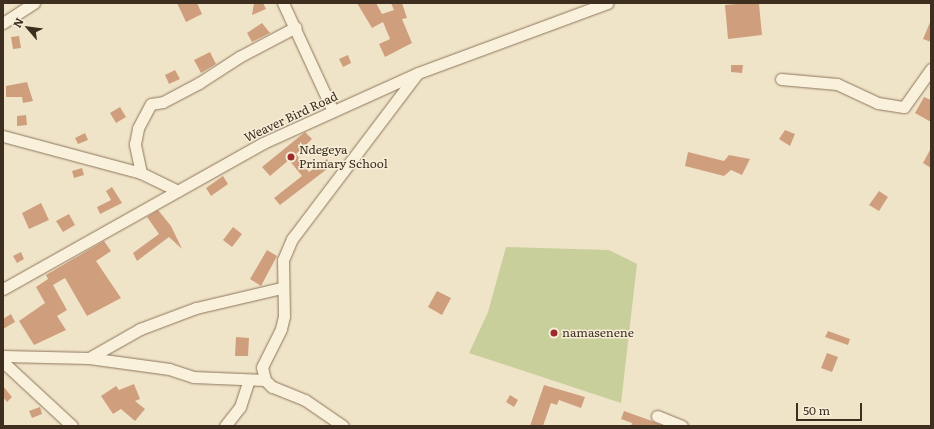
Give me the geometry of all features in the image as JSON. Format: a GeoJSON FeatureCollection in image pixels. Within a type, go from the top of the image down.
{"type":"FeatureCollection","features":[{"type":"Feature","properties":{"kind":"street"},"geometry":{"type":"LineString","coordinates":[[3,23],[34,3]]}},
{"type":"Feature","properties":{"kind":"street"},"geometry":{"type":"LineString","coordinates":[[283,3],[296,27],[333,111]]}},
{"type":"Feature","properties":{"kind":"street","name":"Weaver Bird Road"},"geometry":{"type":"LineString","coordinates":[[3,288],[263,143],[418,73],[607,3]]}},
{"type":"Feature","properties":{"kind":"street"},"geometry":{"type":"LineString","coordinates":[[141,173],[135,144],[138,128],[151,104],[163,102],[199,84],[239,57],[296,27]]}},
{"type":"Feature","properties":{"kind":"street"},"geometry":{"type":"LineString","coordinates":[[781,79],[836,84],[878,103],[904,107],[931,70]]}},
{"type":"Feature","properties":{"kind":"street"},"geometry":{"type":"LineString","coordinates":[[343,426],[305,400],[272,387],[265,380],[262,368],[281,329],[283,260],[292,239],[418,73]]}},
{"type":"Feature","properties":{"kind":"street"},"geometry":{"type":"LineString","coordinates":[[3,136],[141,173],[178,191]]}},
{"type":"Feature","properties":{"kind":"street"},"geometry":{"type":"LineString","coordinates":[[89,358],[140,329],[196,308],[281,288]]}},
{"type":"Feature","properties":{"kind":"street"},"geometry":{"type":"LineString","coordinates":[[3,356],[89,358],[169,369],[193,377],[248,382],[265,380]]}},
{"type":"Feature","properties":{"kind":"street"},"geometry":{"type":"LineString","coordinates":[[3,362],[72,426]]}},
{"type":"Feature","properties":{"kind":"street"},"geometry":{"type":"LineString","coordinates":[[225,426],[240,407],[248,382]]}},
{"type":"Feature","properties":{"kind":"street"},"geometry":{"type":"LineString","coordinates":[[657,416],[682,426]]}},
{"type":"Feature","properties":{"kind":"green space","name":"namasenene"},"geometry":{"type":"Polygon","coordinates":[[[506,247],[609,250],[637,264],[621,403],[469,353],[488,312],[506,247]]]}},
{"type":"Feature","properties":{"kind":"building"},"geometry":{"type":"Polygon","coordinates":[[[177,3],[197,3],[202,14],[186,22],[177,3]]]}},
{"type":"Feature","properties":{"kind":"building"},"geometry":{"type":"Polygon","coordinates":[[[254,3],[263,3],[266,9],[252,15],[254,3]]]}},
{"type":"Feature","properties":{"kind":"building"},"geometry":{"type":"Polygon","coordinates":[[[357,3],[376,3],[382,14],[394,10],[391,3],[402,3],[407,18],[402,19],[412,43],[385,57],[379,44],[390,39],[383,22],[372,28],[357,3]]]}},
{"type":"Feature","properties":{"kind":"building"},"geometry":{"type":"Polygon","coordinates":[[[747,3],[759,4],[762,35],[728,39],[725,5],[747,3]]]}},
{"type":"Feature","properties":{"kind":"building"},"geometry":{"type":"Polygon","coordinates":[[[931,20],[931,42],[923,39],[931,20]]]}},
{"type":"Feature","properties":{"kind":"building"},"geometry":{"type":"Polygon","coordinates":[[[262,23],[270,33],[252,42],[247,33],[262,23]]]}},
{"type":"Feature","properties":{"kind":"building"},"geometry":{"type":"Polygon","coordinates":[[[19,36],[21,48],[13,49],[11,37],[19,36]]]}},
{"type":"Feature","properties":{"kind":"building"},"geometry":{"type":"Polygon","coordinates":[[[210,52],[216,64],[201,73],[194,60],[210,52]]]}},
{"type":"Feature","properties":{"kind":"building"},"geometry":{"type":"Polygon","coordinates":[[[348,55],[351,63],[343,67],[339,59],[348,55]]]}},
{"type":"Feature","properties":{"kind":"building"},"geometry":{"type":"Polygon","coordinates":[[[731,65],[743,65],[742,73],[731,72],[731,65]]]}},
{"type":"Feature","properties":{"kind":"building"},"geometry":{"type":"Polygon","coordinates":[[[175,70],[180,79],[169,84],[165,75],[175,70]]]}},
{"type":"Feature","properties":{"kind":"building"},"geometry":{"type":"Polygon","coordinates":[[[27,82],[33,101],[23,103],[22,97],[6,97],[6,86],[27,82]]]}},
{"type":"Feature","properties":{"kind":"building"},"geometry":{"type":"Polygon","coordinates":[[[924,97],[931,100],[931,122],[915,113],[924,97]]]}},
{"type":"Feature","properties":{"kind":"building"},"geometry":{"type":"Polygon","coordinates":[[[120,107],[126,117],[116,123],[110,113],[120,107]]]}},
{"type":"Feature","properties":{"kind":"building"},"geometry":{"type":"Polygon","coordinates":[[[26,115],[27,125],[17,126],[17,116],[26,115]]]}},
{"type":"Feature","properties":{"kind":"building"},"geometry":{"type":"Polygon","coordinates":[[[785,130],[795,134],[790,146],[779,139],[785,130]]]}},
{"type":"Feature","properties":{"kind":"building"},"geometry":{"type":"Polygon","coordinates":[[[305,132],[312,139],[296,154],[309,172],[327,159],[331,166],[280,205],[274,198],[302,176],[289,160],[270,176],[262,167],[305,132]]]}},
{"type":"Feature","properties":{"kind":"building"},"geometry":{"type":"Polygon","coordinates":[[[85,133],[88,140],[78,144],[75,138],[85,133]]]}},
{"type":"Feature","properties":{"kind":"building"},"geometry":{"type":"Polygon","coordinates":[[[931,148],[931,168],[923,163],[931,148]]]}},
{"type":"Feature","properties":{"kind":"building"},"geometry":{"type":"Polygon","coordinates":[[[688,152],[724,161],[729,155],[750,159],[742,175],[731,170],[724,176],[685,166],[688,152]]]}},
{"type":"Feature","properties":{"kind":"building"},"geometry":{"type":"Polygon","coordinates":[[[82,168],[84,175],[74,178],[72,171],[82,168]]]}},
{"type":"Feature","properties":{"kind":"building"},"geometry":{"type":"Polygon","coordinates":[[[223,176],[228,184],[211,196],[206,188],[223,176]]]}},
{"type":"Feature","properties":{"kind":"building"},"geometry":{"type":"Polygon","coordinates":[[[112,187],[122,203],[100,214],[97,207],[111,200],[106,191],[112,187]]]}},
{"type":"Feature","properties":{"kind":"building"},"geometry":{"type":"Polygon","coordinates":[[[879,191],[888,197],[879,211],[869,205],[879,191]]]}},
{"type":"Feature","properties":{"kind":"building"},"geometry":{"type":"Polygon","coordinates":[[[41,203],[49,220],[29,229],[22,213],[41,203]]]}},
{"type":"Feature","properties":{"kind":"building"},"geometry":{"type":"Polygon","coordinates":[[[158,210],[171,226],[182,249],[169,237],[137,261],[133,253],[159,234],[147,217],[158,210]]]}},
{"type":"Feature","properties":{"kind":"building"},"geometry":{"type":"Polygon","coordinates":[[[69,214],[75,225],[63,232],[56,221],[69,214]]]}},
{"type":"Feature","properties":{"kind":"building"},"geometry":{"type":"Polygon","coordinates":[[[233,227],[242,234],[232,247],[223,240],[233,227]]]}},
{"type":"Feature","properties":{"kind":"building"},"geometry":{"type":"Polygon","coordinates":[[[104,241],[111,251],[96,261],[121,298],[87,316],[65,278],[53,285],[67,310],[57,316],[66,330],[34,345],[19,321],[45,303],[36,287],[48,279],[46,275],[104,241]]]}},
{"type":"Feature","properties":{"kind":"building"},"geometry":{"type":"Polygon","coordinates":[[[267,250],[277,256],[261,286],[250,279],[267,250]]]}},
{"type":"Feature","properties":{"kind":"building"},"geometry":{"type":"Polygon","coordinates":[[[21,252],[24,259],[17,263],[13,256],[21,252]]]}},
{"type":"Feature","properties":{"kind":"building"},"geometry":{"type":"Polygon","coordinates":[[[437,291],[451,298],[442,315],[428,307],[437,291]]]}},
{"type":"Feature","properties":{"kind":"building"},"geometry":{"type":"Polygon","coordinates":[[[11,314],[15,322],[3,329],[3,319],[11,314]]]}},
{"type":"Feature","properties":{"kind":"building"},"geometry":{"type":"Polygon","coordinates":[[[828,331],[850,339],[848,345],[825,337],[828,331]]]}},
{"type":"Feature","properties":{"kind":"building"},"geometry":{"type":"Polygon","coordinates":[[[236,337],[249,338],[248,356],[235,356],[236,337]]]}},
{"type":"Feature","properties":{"kind":"building"},"geometry":{"type":"Polygon","coordinates":[[[827,353],[838,357],[832,372],[821,368],[827,353]]]}},
{"type":"Feature","properties":{"kind":"building"},"geometry":{"type":"Polygon","coordinates":[[[134,384],[140,399],[135,401],[145,409],[135,421],[121,409],[113,414],[101,396],[116,386],[119,390],[134,384]]]}},
{"type":"Feature","properties":{"kind":"building"},"geometry":{"type":"Polygon","coordinates":[[[544,385],[585,397],[581,408],[559,400],[557,405],[551,403],[543,426],[530,426],[544,385]]]}},
{"type":"Feature","properties":{"kind":"building"},"geometry":{"type":"Polygon","coordinates":[[[3,386],[12,397],[7,402],[3,397],[3,386]]]}},
{"type":"Feature","properties":{"kind":"building"},"geometry":{"type":"Polygon","coordinates":[[[510,395],[518,400],[514,407],[506,402],[510,395]]]}},
{"type":"Feature","properties":{"kind":"building"},"geometry":{"type":"Polygon","coordinates":[[[40,407],[42,414],[32,418],[29,411],[40,407]]]}},
{"type":"Feature","properties":{"kind":"building"},"geometry":{"type":"Polygon","coordinates":[[[624,411],[663,426],[631,426],[632,423],[621,419],[624,411]]]}},
{"type":"Feature","properties":{"kind":"place","name":"Ndegeya Primary School"},"geometry":{"type":"Point","coordinates":[291,157]}},
{"type":"Feature","properties":{"kind":"place","name":"namasenene"},"geometry":{"type":"Point","coordinates":[554,333]}}]}
